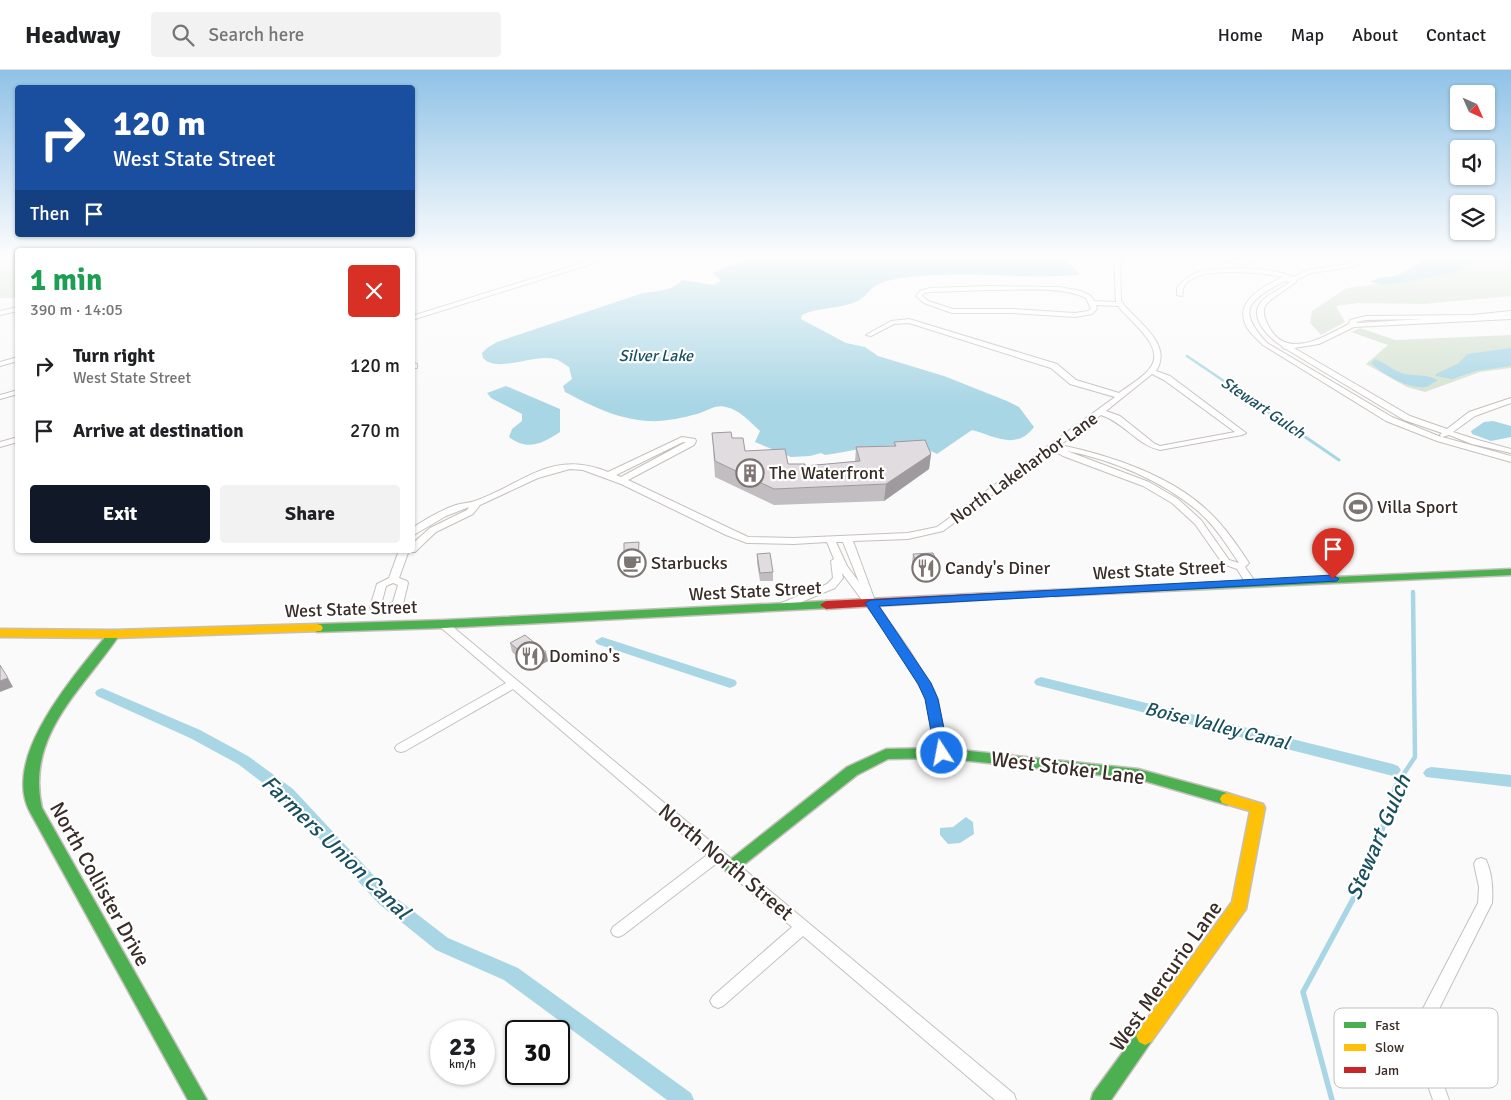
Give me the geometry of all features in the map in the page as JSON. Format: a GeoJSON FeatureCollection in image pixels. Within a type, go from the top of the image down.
{"type":"FeatureCollection","features":[{"type":"Feature","properties":{"kind":"main road","name":"West State Street"},"geometry":{"type":"LineString","coordinates":[[0,633],[114,634],[443,624],[1251,583],[1511,572]]}},
{"type":"Feature","properties":{"kind":"main road","name":"North Collister Drive"},"geometry":{"type":"LineString","coordinates":[[114,634],[59,709],[40,740],[30,786],[35,808],[198,1100]]}},
{"type":"Feature","properties":{"kind":"main road","name":"West Stoker Lane"},"geometry":{"type":"LineString","coordinates":[[731,867],[852,771],[886,754],[942,753],[1138,774],[1258,808]]}},
{"type":"Feature","properties":{"kind":"main road","name":"West Mercurio Lane"},"geometry":{"type":"LineString","coordinates":[[1100,1100],[1240,904],[1258,808]]}},
{"type":"Feature","properties":{"kind":"street"},"geometry":{"type":"LineString","coordinates":[[415,317],[451,306]]}},
{"type":"Feature","properties":{"kind":"street"},"geometry":{"type":"LineString","coordinates":[[939,306],[952,311],[1075,315],[1090,312],[1094,309],[1093,306]]}},
{"type":"Feature","properties":{"kind":"street"},"geometry":{"type":"LineString","coordinates":[[1100,412],[1117,418],[1156,448],[1242,434],[1167,378],[1152,372],[1159,360],[1159,351],[1154,342],[1121,306]]}},
{"type":"Feature","properties":{"kind":"street"},"geometry":{"type":"LineString","coordinates":[[1248,306],[1246,310],[1247,321],[1253,331],[1272,348],[1389,419],[1440,439],[1511,459]]}},
{"type":"Feature","properties":{"kind":"street"},"geometry":{"type":"LineString","coordinates":[[1262,306],[1259,316],[1273,338],[1407,418],[1447,433],[1511,451]]}},
{"type":"Feature","properties":{"kind":"street"},"geometry":{"type":"LineString","coordinates":[[0,314],[15,310]]}},
{"type":"Feature","properties":{"kind":"street"},"geometry":{"type":"LineString","coordinates":[[1353,325],[1352,321],[1366,318],[1472,317],[1511,313]]}},
{"type":"Feature","properties":{"kind":"street"},"geometry":{"type":"LineString","coordinates":[[1272,348],[1317,343],[1353,325],[1511,317]]}},
{"type":"Feature","properties":{"kind":"street"},"geometry":{"type":"LineString","coordinates":[[869,335],[894,322],[909,321],[1054,366],[1074,382],[1120,396]]}},
{"type":"Feature","properties":{"kind":"street"},"geometry":{"type":"LineString","coordinates":[[0,364],[15,360]]}},
{"type":"Feature","properties":{"kind":"street","name":"North Lakeharbor Lane"},"geometry":{"type":"LineString","coordinates":[[415,531],[434,517],[462,505],[478,503],[556,468],[572,465],[586,466],[610,475],[746,540],[830,540],[908,536],[940,529],[1152,372]]}},
{"type":"Feature","properties":{"kind":"street"},"geometry":{"type":"LineString","coordinates":[[0,397],[15,393]]}},
{"type":"Feature","properties":{"kind":"street"},"geometry":{"type":"LineString","coordinates":[[1440,439],[1472,414],[1511,400]]}},
{"type":"Feature","properties":{"kind":"street"},"geometry":{"type":"LineString","coordinates":[[610,475],[675,442],[689,438],[692,441],[691,444],[621,481]]}},
{"type":"Feature","properties":{"kind":"street"},"geometry":{"type":"LineString","coordinates":[[0,444],[15,440]]}},
{"type":"Feature","properties":{"kind":"street"},"geometry":{"type":"LineString","coordinates":[[1052,446],[1066,454],[1139,482],[1175,501],[1198,522],[1226,562],[1240,567],[1251,583]]}},
{"type":"Feature","properties":{"kind":"street"},"geometry":{"type":"LineString","coordinates":[[1052,446],[1075,449],[1140,473],[1174,489],[1211,519],[1244,562],[1240,567]]}},
{"type":"Feature","properties":{"kind":"street","name":"North Lakeharbor Lane"},"geometry":{"type":"LineString","coordinates":[[415,545],[434,530],[470,512],[478,503]]}},
{"type":"Feature","properties":{"kind":"street"},"geometry":{"type":"LineString","coordinates":[[847,539],[858,570],[866,581],[871,603]]}},
{"type":"Feature","properties":{"kind":"street"},"geometry":{"type":"LineString","coordinates":[[780,608],[831,586],[838,578],[835,555],[830,540]]}},
{"type":"Feature","properties":{"kind":"street","name":"North Lakeharbor Lane"},"geometry":{"type":"LineString","coordinates":[[386,610],[375,607],[382,584],[393,580],[406,553]]}},
{"type":"Feature","properties":{"kind":"street"},"geometry":{"type":"LineString","coordinates":[[835,555],[854,586],[871,603],[924,683],[931,699],[942,753]]}},
{"type":"Feature","properties":{"kind":"street"},"geometry":{"type":"LineString","coordinates":[[379,626],[386,610],[398,604],[403,583],[393,580]]}},
{"type":"Feature","properties":{"kind":"street","name":"North North Street"},"geometry":{"type":"LineString","coordinates":[[443,624],[1008,1100]]}},
{"type":"Feature","properties":{"kind":"street"},"geometry":{"type":"LineString","coordinates":[[401,748],[514,684]]}},
{"type":"Feature","properties":{"kind":"street"},"geometry":{"type":"LineString","coordinates":[[618,932],[717,855]]}},
{"type":"Feature","properties":{"kind":"street"},"geometry":{"type":"LineString","coordinates":[[1431,1008],[1485,903],[1486,888],[1481,864]]}},
{"type":"Feature","properties":{"kind":"street"},"geometry":{"type":"LineString","coordinates":[[718,1002],[803,928]]}},
{"type":"Feature","properties":{"kind":"street"},"geometry":{"type":"LineString","coordinates":[[1436,1088],[1440,1100]]}},
{"type":"Feature","properties":{"kind":"green space"},"geometry":{"type":"Polygon","coordinates":[[[1320,306],[1336,306],[1345,322],[1321,335],[1310,323],[1312,311],[1320,306]]]}},
{"type":"Feature","properties":{"kind":"green space"},"geometry":{"type":"Polygon","coordinates":[[[1360,328],[1395,340],[1511,335],[1511,368],[1480,372],[1425,392],[1407,387],[1366,364],[1388,345],[1351,332],[1360,328]]]}},
{"type":"Feature","properties":{"kind":"water","name":"Silver Lake"},"geometry":{"type":"Polygon","coordinates":[[[604,306],[844,306],[807,313],[802,315],[801,319],[846,343],[865,347],[878,356],[944,376],[1007,401],[1019,407],[1034,427],[1027,434],[1013,440],[1005,440],[972,430],[937,454],[911,446],[882,446],[825,455],[821,453],[810,456],[791,457],[755,442],[760,431],[736,411],[722,406],[701,413],[660,421],[637,420],[615,415],[565,392],[563,386],[572,379],[569,367],[557,360],[546,358],[497,364],[483,358],[482,353],[497,342],[604,306]]]}},
{"type":"Feature","properties":{"kind":"water"},"geometry":{"type":"Polygon","coordinates":[[[1511,348],[1511,366],[1476,371],[1452,379],[1436,376],[1436,374],[1459,363],[1467,354],[1511,348]]]}},
{"type":"Feature","properties":{"kind":"water"},"geometry":{"type":"Polygon","coordinates":[[[1375,359],[1400,373],[1427,376],[1438,381],[1425,387],[1411,386],[1388,376],[1376,367],[1371,363],[1375,359]]]}},
{"type":"Feature","properties":{"kind":"water"},"geometry":{"type":"Polygon","coordinates":[[[506,386],[560,409],[560,432],[541,443],[528,445],[509,437],[512,429],[522,421],[522,414],[491,398],[487,393],[506,386]]]}},
{"type":"Feature","properties":{"kind":"water"},"geometry":{"type":"Polygon","coordinates":[[[1493,421],[1511,426],[1511,437],[1491,441],[1472,434],[1471,431],[1484,422],[1493,421]]]}},
{"type":"Feature","properties":{"kind":"water"},"geometry":{"type":"Polygon","coordinates":[[[966,817],[973,822],[974,834],[960,843],[948,844],[940,835],[940,828],[953,827],[966,817]]]}},
{"type":"Feature","properties":{"kind":"building"},"geometry":{"type":"Polygon","coordinates":[[[731,432],[732,438],[743,438],[745,451],[785,449],[788,464],[805,464],[805,466],[860,461],[856,447],[896,446],[894,442],[925,440],[931,454],[886,484],[774,489],[715,461],[712,433],[731,432]]]}},
{"type":"Feature","properties":{"kind":"building"},"geometry":{"type":"Polygon","coordinates":[[[639,542],[638,564],[624,565],[624,543],[639,542]]]}},
{"type":"Feature","properties":{"kind":"building"},"geometry":{"type":"Polygon","coordinates":[[[770,553],[773,572],[760,573],[757,554],[770,553]]]}},
{"type":"Feature","properties":{"kind":"building"},"geometry":{"type":"Polygon","coordinates":[[[933,553],[938,564],[917,565],[913,554],[933,553]]]}},
{"type":"Feature","properties":{"kind":"building"},"geometry":{"type":"Polygon","coordinates":[[[525,635],[546,652],[531,660],[510,643],[525,635]]]}},
{"type":"Feature","properties":{"kind":"building"},"geometry":{"type":"Polygon","coordinates":[[[0,665],[8,678],[0,681],[0,665]]]}},
{"type":"Feature","properties":{"kind":"waterway","name":"Stewart Gulch"},"geometry":{"type":"LineString","coordinates":[[1187,356],[1243,394]]}},
{"type":"Feature","properties":{"kind":"waterway","name":"Stewart Gulch"},"geometry":{"type":"LineString","coordinates":[[1241,393],[1339,460]]}},
{"type":"Feature","properties":{"kind":"waterway","name":"Stewart Gulch"},"geometry":{"type":"LineString","coordinates":[[1391,801],[1395,787],[1415,757],[1413,592]]}},
{"type":"Feature","properties":{"kind":"waterway","name":"Boise Valley Canal"},"geometry":{"type":"LineString","coordinates":[[602,641],[730,683]]}},
{"type":"Feature","properties":{"kind":"waterway","name":"Boise Valley Canal"},"geometry":{"type":"LineString","coordinates":[[1041,682],[1393,770]]}},
{"type":"Feature","properties":{"kind":"waterway","name":"Farmers Union Canal"},"geometry":{"type":"LineString","coordinates":[[102,693],[195,734],[243,760],[287,793],[385,899],[442,944],[511,974],[684,1100]]}},
{"type":"Feature","properties":{"kind":"waterway","name":"Boise Valley Canal"},"geometry":{"type":"LineString","coordinates":[[1431,773],[1511,781]]}},
{"type":"Feature","properties":{"kind":"waterway","name":"Stewart Gulch"},"geometry":{"type":"LineString","coordinates":[[1332,1100],[1303,992],[1372,864],[1391,799]]}},
{"type":"Feature","properties":{"kind":"traffic: fast"},"geometry":{"type":"LineString","coordinates":[[1055,593],[1511,572]]}},
{"type":"Feature","properties":{"kind":"traffic: fast"},"geometry":{"type":"LineString","coordinates":[[317,628],[443,624],[826,605]]}},
{"type":"Feature","properties":{"kind":"traffic: fast"},"geometry":{"type":"LineString","coordinates":[[114,634],[59,706],[47,726],[32,768],[31,794],[35,808],[198,1100]]}},
{"type":"Feature","properties":{"kind":"traffic: fast"},"geometry":{"type":"LineString","coordinates":[[731,867],[852,771],[886,754],[942,753],[1138,774],[1227,799]]}},
{"type":"Feature","properties":{"kind":"traffic: fast"},"geometry":{"type":"LineString","coordinates":[[1100,1100],[1145,1036]]}},
{"type":"Feature","properties":{"kind":"traffic: slow"},"geometry":{"type":"LineString","coordinates":[[0,633],[114,634],[317,628]]}},
{"type":"Feature","properties":{"kind":"traffic: slow"},"geometry":{"type":"LineString","coordinates":[[1145,1036],[1240,904],[1258,808],[1227,799]]}},
{"type":"Feature","properties":{"kind":"traffic: jam"},"geometry":{"type":"LineString","coordinates":[[826,605],[1055,593]]}},
{"type":"Feature","properties":{"kind":"place","name":"The Waterfront"},"geometry":{"type":"Point","coordinates":[750,473]}},
{"type":"Feature","properties":{"kind":"place","name":"Villa Sport"},"geometry":{"type":"Point","coordinates":[1358,507]}},
{"type":"Feature","properties":{"kind":"place","name":"Starbucks"},"geometry":{"type":"Point","coordinates":[632,563]}},
{"type":"Feature","properties":{"kind":"place","name":"Candy's Diner"},"geometry":{"type":"Point","coordinates":[926,568]}},
{"type":"Feature","properties":{"kind":"place","name":"Domino's"},"geometry":{"type":"Point","coordinates":[530,656]}},
{"type":"Feature","properties":{"kind":"route"},"geometry":{"type":"LineString","coordinates":[[942,753],[931,699],[924,683],[871,603],[1333,579]]}}]}
